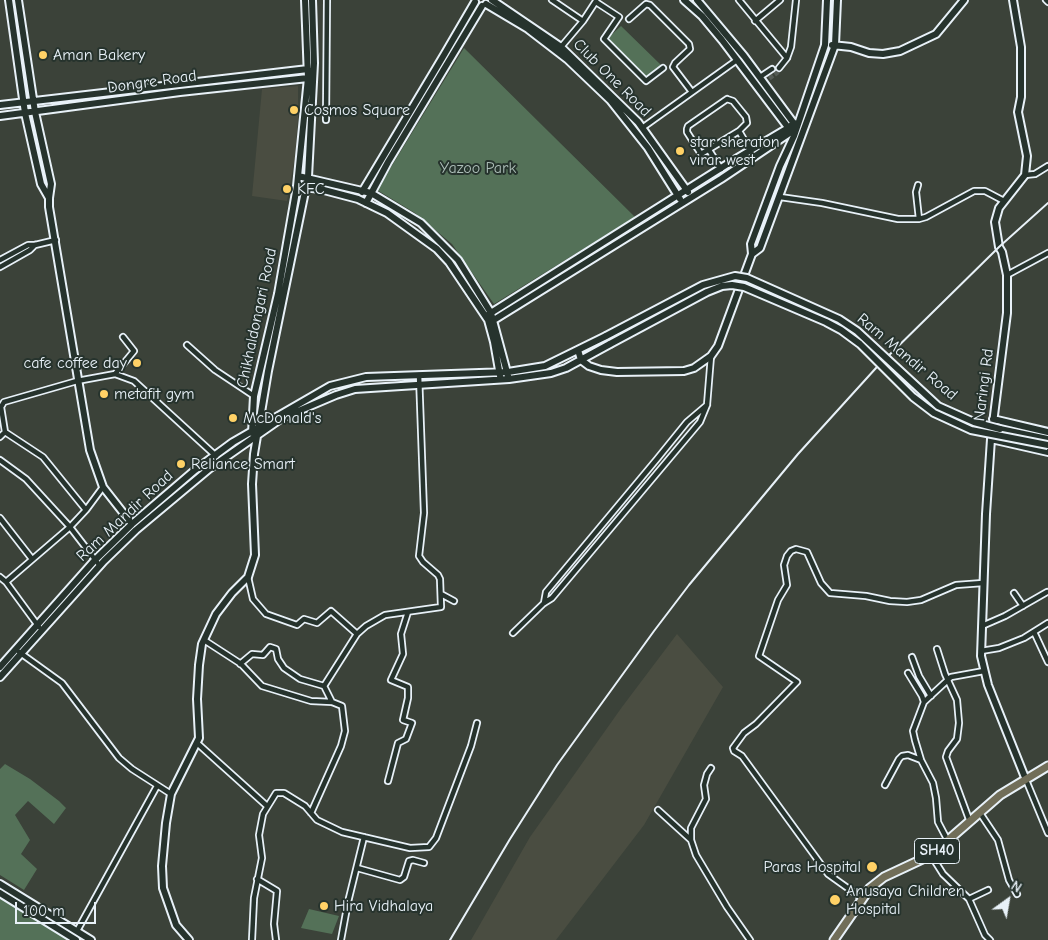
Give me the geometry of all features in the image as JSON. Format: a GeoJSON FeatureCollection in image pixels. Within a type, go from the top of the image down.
{"type":"FeatureCollection","features":[{"type":"Feature","properties":{"kind":"main road","name":"SH40"},"geometry":{"type":"LineString","coordinates":[[834,940],[870,888],[884,877],[931,855],[1000,795],[1048,766]]}},
{"type":"Feature","properties":{"kind":"street"},"geometry":{"type":"LineString","coordinates":[[9,0],[25,113],[41,184],[49,198]]}},
{"type":"Feature","properties":{"kind":"street"},"geometry":{"type":"LineString","coordinates":[[18,0],[35,112],[51,184],[49,198],[77,381],[90,450],[103,487],[132,524]]}},
{"type":"Feature","properties":{"kind":"street","name":"Chikhaldongari Road"},"geometry":{"type":"LineString","coordinates":[[254,454],[252,431],[254,396],[278,294],[297,186],[308,78],[305,0]]}},
{"type":"Feature","properties":{"kind":"street","name":"Chikhaldongari Road"},"geometry":{"type":"LineString","coordinates":[[254,454],[268,371],[307,188],[314,63],[312,0]]}},
{"type":"Feature","properties":{"kind":"street"},"geometry":{"type":"LineString","coordinates":[[326,120],[327,0]]}},
{"type":"Feature","properties":{"kind":"street"},"geometry":{"type":"LineString","coordinates":[[552,0],[583,21]]}},
{"type":"Feature","properties":{"kind":"street"},"geometry":{"type":"LineString","coordinates":[[684,0],[702,16],[793,129],[803,134]]}},
{"type":"Feature","properties":{"kind":"street"},"geometry":{"type":"LineString","coordinates":[[697,0],[718,23],[760,77],[793,129],[799,143]]}},
{"type":"Feature","properties":{"kind":"street"},"geometry":{"type":"LineString","coordinates":[[738,0],[787,58]]}},
{"type":"Feature","properties":{"kind":"street"},"geometry":{"type":"LineString","coordinates":[[755,20],[780,0]]}},
{"type":"Feature","properties":{"kind":"street"},"geometry":{"type":"LineString","coordinates":[[779,68],[787,58],[791,47],[796,0]]}},
{"type":"Feature","properties":{"kind":"street"},"geometry":{"type":"LineString","coordinates":[[578,350],[581,360],[589,366],[617,372],[658,372],[694,368],[711,356],[718,346],[752,254],[751,244],[754,234],[825,45],[827,0]]}},
{"type":"Feature","properties":{"kind":"street"},"geometry":{"type":"LineString","coordinates":[[752,254],[760,248],[835,45],[836,0]]}},
{"type":"Feature","properties":{"kind":"street"},"geometry":{"type":"LineString","coordinates":[[825,45],[835,45],[869,53],[883,54],[900,51],[936,34],[964,0]]}},
{"type":"Feature","properties":{"kind":"street"},"geometry":{"type":"LineString","coordinates":[[1013,0],[1021,47],[1022,97],[1018,112],[1028,156],[1025,175],[1035,174],[1048,166]]}},
{"type":"Feature","properties":{"kind":"street"},"geometry":{"type":"LineString","coordinates":[[358,199],[453,40],[474,1]]}},
{"type":"Feature","properties":{"kind":"street","name":"Club One Road"},"geometry":{"type":"LineString","coordinates":[[474,1],[478,5],[487,2],[561,47],[642,128],[692,196]]}},
{"type":"Feature","properties":{"kind":"street"},"geometry":{"type":"LineString","coordinates":[[561,47],[583,21],[596,1],[619,17],[604,39],[646,81],[663,68]]}},
{"type":"Feature","properties":{"kind":"street"},"geometry":{"type":"LineString","coordinates":[[366,203],[417,113],[487,2]]}},
{"type":"Feature","properties":{"kind":"street","name":"Club One Road"},"geometry":{"type":"LineString","coordinates":[[487,2],[528,29],[567,59],[610,100],[648,148],[682,203]]}},
{"type":"Feature","properties":{"kind":"street"},"geometry":{"type":"LineString","coordinates":[[628,19],[646,4],[650,5],[689,44],[690,49],[673,67],[692,92]]}},
{"type":"Feature","properties":{"kind":"street"},"geometry":{"type":"LineString","coordinates":[[642,128],[737,60]]}},
{"type":"Feature","properties":{"kind":"street","name":"Dongre Road"},"geometry":{"type":"LineString","coordinates":[[0,105],[308,69]]}},
{"type":"Feature","properties":{"kind":"street"},"geometry":{"type":"LineString","coordinates":[[760,77],[772,69]]}},
{"type":"Feature","properties":{"kind":"street","name":"Dongre Road"},"geometry":{"type":"LineString","coordinates":[[0,116],[180,92],[308,78]]}},
{"type":"Feature","properties":{"kind":"street"},"geometry":{"type":"LineString","coordinates":[[727,99],[733,101],[746,117],[747,123],[709,150],[704,154],[699,152],[687,132],[688,126],[727,99]]}},
{"type":"Feature","properties":{"kind":"street"},"geometry":{"type":"LineString","coordinates":[[488,314],[750,150],[793,129]]}},
{"type":"Feature","properties":{"kind":"street"},"geometry":{"type":"LineString","coordinates":[[491,322],[682,203],[793,129]]}},
{"type":"Feature","properties":{"kind":"street"},"geometry":{"type":"LineString","coordinates":[[738,131],[750,150]]}},
{"type":"Feature","properties":{"kind":"street"},"geometry":{"type":"LineString","coordinates":[[709,150],[721,168]]}},
{"type":"Feature","properties":{"kind":"street","name":"Naringi Rd"},"geometry":{"type":"LineString","coordinates":[[1025,175],[999,208],[995,222],[999,248],[1002,252],[1007,275],[1007,313],[991,439],[981,651],[988,685],[1026,780]]}},
{"type":"Feature","properties":{"kind":"street"},"geometry":{"type":"LineString","coordinates":[[298,176],[371,193],[421,223],[458,260],[488,314],[508,375],[551,373],[566,368],[707,292],[722,286],[732,285],[744,287],[818,318],[841,330],[860,344],[913,397],[934,413],[971,430],[1048,446]]}},
{"type":"Feature","properties":{"kind":"street"},"geometry":{"type":"LineString","coordinates":[[918,185],[916,192],[919,219]]}},
{"type":"Feature","properties":{"kind":"street"},"geometry":{"type":"LineString","coordinates":[[297,186],[320,189],[358,199],[387,213],[437,249],[488,314]]}},
{"type":"Feature","properties":{"kind":"street"},"geometry":{"type":"LineString","coordinates":[[780,197],[822,203],[898,219],[919,219],[974,191],[985,192],[1004,201]]}},
{"type":"Feature","properties":{"kind":"street"},"geometry":{"type":"LineString","coordinates":[[0,260],[28,245],[56,240]]}},
{"type":"Feature","properties":{"kind":"street"},"geometry":{"type":"LineString","coordinates":[[0,267],[30,250],[35,245]]}},
{"type":"Feature","properties":{"kind":"street"},"geometry":{"type":"LineString","coordinates":[[1007,275],[1048,252]]}},
{"type":"Feature","properties":{"kind":"street","name":"Ram Mandir Road"},"geometry":{"type":"LineString","coordinates":[[40,627],[95,560],[132,524],[195,470],[252,431],[330,386],[366,377],[419,375],[500,376],[545,366],[703,285],[735,276],[747,278],[839,319],[857,331],[938,406],[974,422],[1048,439]]}},
{"type":"Feature","properties":{"kind":"street"},"geometry":{"type":"LineString","coordinates":[[0,677],[40,627],[136,530],[210,469],[282,418],[355,389],[500,376],[491,322]]}},
{"type":"Feature","properties":{"kind":"street"},"geometry":{"type":"LineString","coordinates":[[115,374],[134,351],[123,337]]}},
{"type":"Feature","properties":{"kind":"street"},"geometry":{"type":"LineString","coordinates":[[187,345],[215,370],[254,396]]}},
{"type":"Feature","properties":{"kind":"street"},"geometry":{"type":"LineString","coordinates":[[513,633],[544,603],[552,598],[700,422],[707,404],[711,356]]}},
{"type":"Feature","properties":{"kind":"street"},"geometry":{"type":"LineString","coordinates":[[86,510],[43,457],[5,432],[1,407],[4,402],[77,381],[115,374],[134,381],[216,456]]}},
{"type":"Feature","properties":{"kind":"street"},"geometry":{"type":"LineString","coordinates":[[324,686],[357,634],[366,626],[385,615],[441,607],[440,579],[423,562],[420,556],[424,514],[419,375]]}},
{"type":"Feature","properties":{"kind":"street"},"geometry":{"type":"LineString","coordinates":[[544,603],[546,592],[610,517],[686,422],[707,404]]}},
{"type":"Feature","properties":{"kind":"street"},"geometry":{"type":"LineString","coordinates":[[993,420],[1048,432]]}},
{"type":"Feature","properties":{"kind":"street"},"geometry":{"type":"LineString","coordinates":[[0,437],[5,432]]}},
{"type":"Feature","properties":{"kind":"street"},"geometry":{"type":"LineString","coordinates":[[991,439],[1048,452]]}},
{"type":"Feature","properties":{"kind":"street"},"geometry":{"type":"LineString","coordinates":[[189,940],[176,925],[163,888],[162,866],[172,794],[200,734],[199,665],[204,640],[216,614],[232,593],[248,577],[255,555],[252,484],[254,454]]}},
{"type":"Feature","properties":{"kind":"street"},"geometry":{"type":"LineString","coordinates":[[0,460],[26,479],[70,526],[100,566]]}},
{"type":"Feature","properties":{"kind":"street"},"geometry":{"type":"LineString","coordinates":[[6,582],[70,526],[86,510],[103,487]]}},
{"type":"Feature","properties":{"kind":"street"},"geometry":{"type":"LineString","coordinates":[[610,517],[617,522]]}},
{"type":"Feature","properties":{"kind":"street"},"geometry":{"type":"LineString","coordinates":[[0,518],[32,559]]}},
{"type":"Feature","properties":{"kind":"street"},"geometry":{"type":"LineString","coordinates":[[863,900],[828,874],[742,756],[734,751],[733,748],[744,733],[756,724],[797,682],[759,656],[778,600],[787,585],[784,565],[787,556],[791,550],[796,549],[807,552],[821,584],[830,594],[866,596],[907,602],[921,600],[956,585],[983,584]]}},
{"type":"Feature","properties":{"kind":"street"},"geometry":{"type":"LineString","coordinates":[[0,577],[6,582],[40,627]]}},
{"type":"Feature","properties":{"kind":"street"},"geometry":{"type":"LineString","coordinates":[[248,577],[253,599],[266,614],[297,625],[304,619],[318,623],[330,611],[357,634]]}},
{"type":"Feature","properties":{"kind":"street"},"geometry":{"type":"LineString","coordinates":[[982,626],[1047,592]]}},
{"type":"Feature","properties":{"kind":"street"},"geometry":{"type":"LineString","coordinates":[[1014,593],[1023,606]]}},
{"type":"Feature","properties":{"kind":"street"},"geometry":{"type":"LineString","coordinates":[[440,594],[454,601]]}},
{"type":"Feature","properties":{"kind":"street"},"geometry":{"type":"LineString","coordinates":[[388,781],[398,744],[406,739],[412,723],[403,720],[408,698],[408,687],[391,680],[403,654],[401,634],[408,612]]}},
{"type":"Feature","properties":{"kind":"street"},"geometry":{"type":"LineString","coordinates":[[981,651],[999,648],[1034,632],[1048,623]]}},
{"type":"Feature","properties":{"kind":"street"},"geometry":{"type":"LineString","coordinates":[[1034,632],[1048,662]]}},
{"type":"Feature","properties":{"kind":"street"},"geometry":{"type":"LineString","coordinates":[[204,640],[248,670],[254,680],[262,686],[311,702],[332,702],[342,706],[345,730],[341,746],[311,813]]}},
{"type":"Feature","properties":{"kind":"street"},"geometry":{"type":"LineString","coordinates":[[240,664],[252,654],[262,655],[270,647],[276,649],[278,659],[284,668],[300,680],[324,686],[332,702]]}},
{"type":"Feature","properties":{"kind":"street"},"geometry":{"type":"LineString","coordinates":[[937,649],[957,700],[960,723],[957,739],[946,757],[956,789],[970,822]]}},
{"type":"Feature","properties":{"kind":"street"},"geometry":{"type":"LineString","coordinates":[[0,668],[19,651]]}},
{"type":"Feature","properties":{"kind":"street"},"geometry":{"type":"LineString","coordinates":[[19,651],[62,683],[119,758],[157,786],[172,794]]}},
{"type":"Feature","properties":{"kind":"street"},"geometry":{"type":"LineString","coordinates":[[912,656],[919,676],[931,696]]}},
{"type":"Feature","properties":{"kind":"street"},"geometry":{"type":"LineString","coordinates":[[948,841],[938,822],[933,783],[921,760],[913,731],[924,702],[951,677],[984,671]]}},
{"type":"Feature","properties":{"kind":"street"},"geometry":{"type":"LineString","coordinates":[[908,673],[924,702]]}},
{"type":"Feature","properties":{"kind":"street"},"geometry":{"type":"LineString","coordinates":[[252,940],[257,879],[262,858],[259,834],[263,814],[276,793],[284,793],[305,806],[317,820],[328,827],[410,848],[426,848],[431,845],[471,746],[477,723]]}},
{"type":"Feature","properties":{"kind":"street"},"geometry":{"type":"LineString","coordinates":[[197,743],[267,806]]}},
{"type":"Feature","properties":{"kind":"street"},"geometry":{"type":"LineString","coordinates":[[885,785],[902,756],[908,755],[921,760]]}},
{"type":"Feature","properties":{"kind":"street"},"geometry":{"type":"LineString","coordinates":[[711,768],[704,785],[706,800],[691,828],[691,840],[696,856],[750,940]]}},
{"type":"Feature","properties":{"kind":"street"},"geometry":{"type":"LineString","coordinates":[[1026,780],[1048,833]]}},
{"type":"Feature","properties":{"kind":"street"},"geometry":{"type":"LineString","coordinates":[[77,931],[157,786]]}},
{"type":"Feature","properties":{"kind":"street"},"geometry":{"type":"LineString","coordinates":[[658,810],[691,840]]}},
{"type":"Feature","properties":{"kind":"street"},"geometry":{"type":"LineString","coordinates":[[980,813],[998,840],[1009,880],[1017,894]]}},
{"type":"Feature","properties":{"kind":"street"},"geometry":{"type":"LineString","coordinates":[[341,940],[364,837]]}},
{"type":"Feature","properties":{"kind":"street"},"geometry":{"type":"LineString","coordinates":[[931,855],[943,874],[969,899],[985,935],[990,940]]}},
{"type":"Feature","properties":{"kind":"street"},"geometry":{"type":"LineString","coordinates":[[356,868],[400,880],[404,877],[410,861],[424,863]]}},
{"type":"Feature","properties":{"kind":"street"},"geometry":{"type":"LineString","coordinates":[[257,879],[276,890],[278,894],[274,924],[276,940]]}},
{"type":"Feature","properties":{"kind":"street"},"geometry":{"type":"LineString","coordinates":[[0,884],[91,940]]}},
{"type":"Feature","properties":{"kind":"street"},"geometry":{"type":"LineString","coordinates":[[969,899],[988,890]]}},
{"type":"Feature","properties":{"kind":"street"},"geometry":{"type":"LineString","coordinates":[[0,893],[76,940]]}},
{"type":"Feature","properties":{"kind":"shaded area","name":"Cosmos Square"},"geometry":{"type":"Polygon","coordinates":[[[298,86],[295,157],[287,201],[252,196],[262,89],[298,86]]]}},
{"type":"Feature","properties":{"kind":"shaded area"},"geometry":{"type":"Polygon","coordinates":[[[677,634],[723,687],[644,825],[556,940],[471,940],[530,837],[622,707],[677,634]]]}},
{"type":"Feature","properties":{"kind":"green space"},"geometry":{"type":"Polygon","coordinates":[[[621,26],[661,65],[645,78],[607,39],[621,26]]]}},
{"type":"Feature","properties":{"kind":"green space","name":"Yazoo Park"},"geometry":{"type":"Polygon","coordinates":[[[464,48],[635,217],[494,304],[452,244],[415,213],[377,190],[464,48]]]}},
{"type":"Feature","properties":{"kind":"green space"},"geometry":{"type":"Polygon","coordinates":[[[5,764],[30,779],[66,808],[54,824],[28,801],[15,815],[30,840],[21,854],[37,869],[24,890],[0,875],[0,769],[5,764]]]}},
{"type":"Feature","properties":{"kind":"green space"},"geometry":{"type":"Polygon","coordinates":[[[0,898],[68,940],[0,940],[0,898]]]}},
{"type":"Feature","properties":{"kind":"green space"},"geometry":{"type":"Polygon","coordinates":[[[309,909],[339,916],[332,934],[301,928],[309,909]]]}},
{"type":"Feature","properties":{"kind":"tunnel"},"geometry":{"type":"LineString","coordinates":[[764,82],[777,73],[779,68],[772,69]]}},
{"type":"Feature","properties":{"kind":"railway"},"geometry":{"type":"LineString","coordinates":[[450,940],[557,765],[689,585],[798,454],[876,368],[999,247],[1048,203]]}},
{"type":"Feature","properties":{"kind":"place","name":"Aman Bakery"},"geometry":{"type":"Point","coordinates":[43,55]}},
{"type":"Feature","properties":{"kind":"place","name":"Cosmos Square"},"geometry":{"type":"Point","coordinates":[294,110]}},
{"type":"Feature","properties":{"kind":"place","name":"star sheraton virar west"},"geometry":{"type":"Point","coordinates":[680,151]}},
{"type":"Feature","properties":{"kind":"place","name":"KFC"},"geometry":{"type":"Point","coordinates":[287,189]}},
{"type":"Feature","properties":{"kind":"place","name":"cafe coffee day"},"geometry":{"type":"Point","coordinates":[137,363]}},
{"type":"Feature","properties":{"kind":"place","name":"metafit gym"},"geometry":{"type":"Point","coordinates":[104,394]}},
{"type":"Feature","properties":{"kind":"place","name":"McDonald's"},"geometry":{"type":"Point","coordinates":[233,418]}},
{"type":"Feature","properties":{"kind":"place","name":"Reliance Smart"},"geometry":{"type":"Point","coordinates":[181,464]}},
{"type":"Feature","properties":{"kind":"place","name":"Paras Hospital"},"geometry":{"type":"Point","coordinates":[872,867]}},
{"type":"Feature","properties":{"kind":"place","name":"Anusaya Children Hospital"},"geometry":{"type":"Point","coordinates":[835,900]}},
{"type":"Feature","properties":{"kind":"place","name":"Hira Vidhalaya"},"geometry":{"type":"Point","coordinates":[324,906]}}]}
